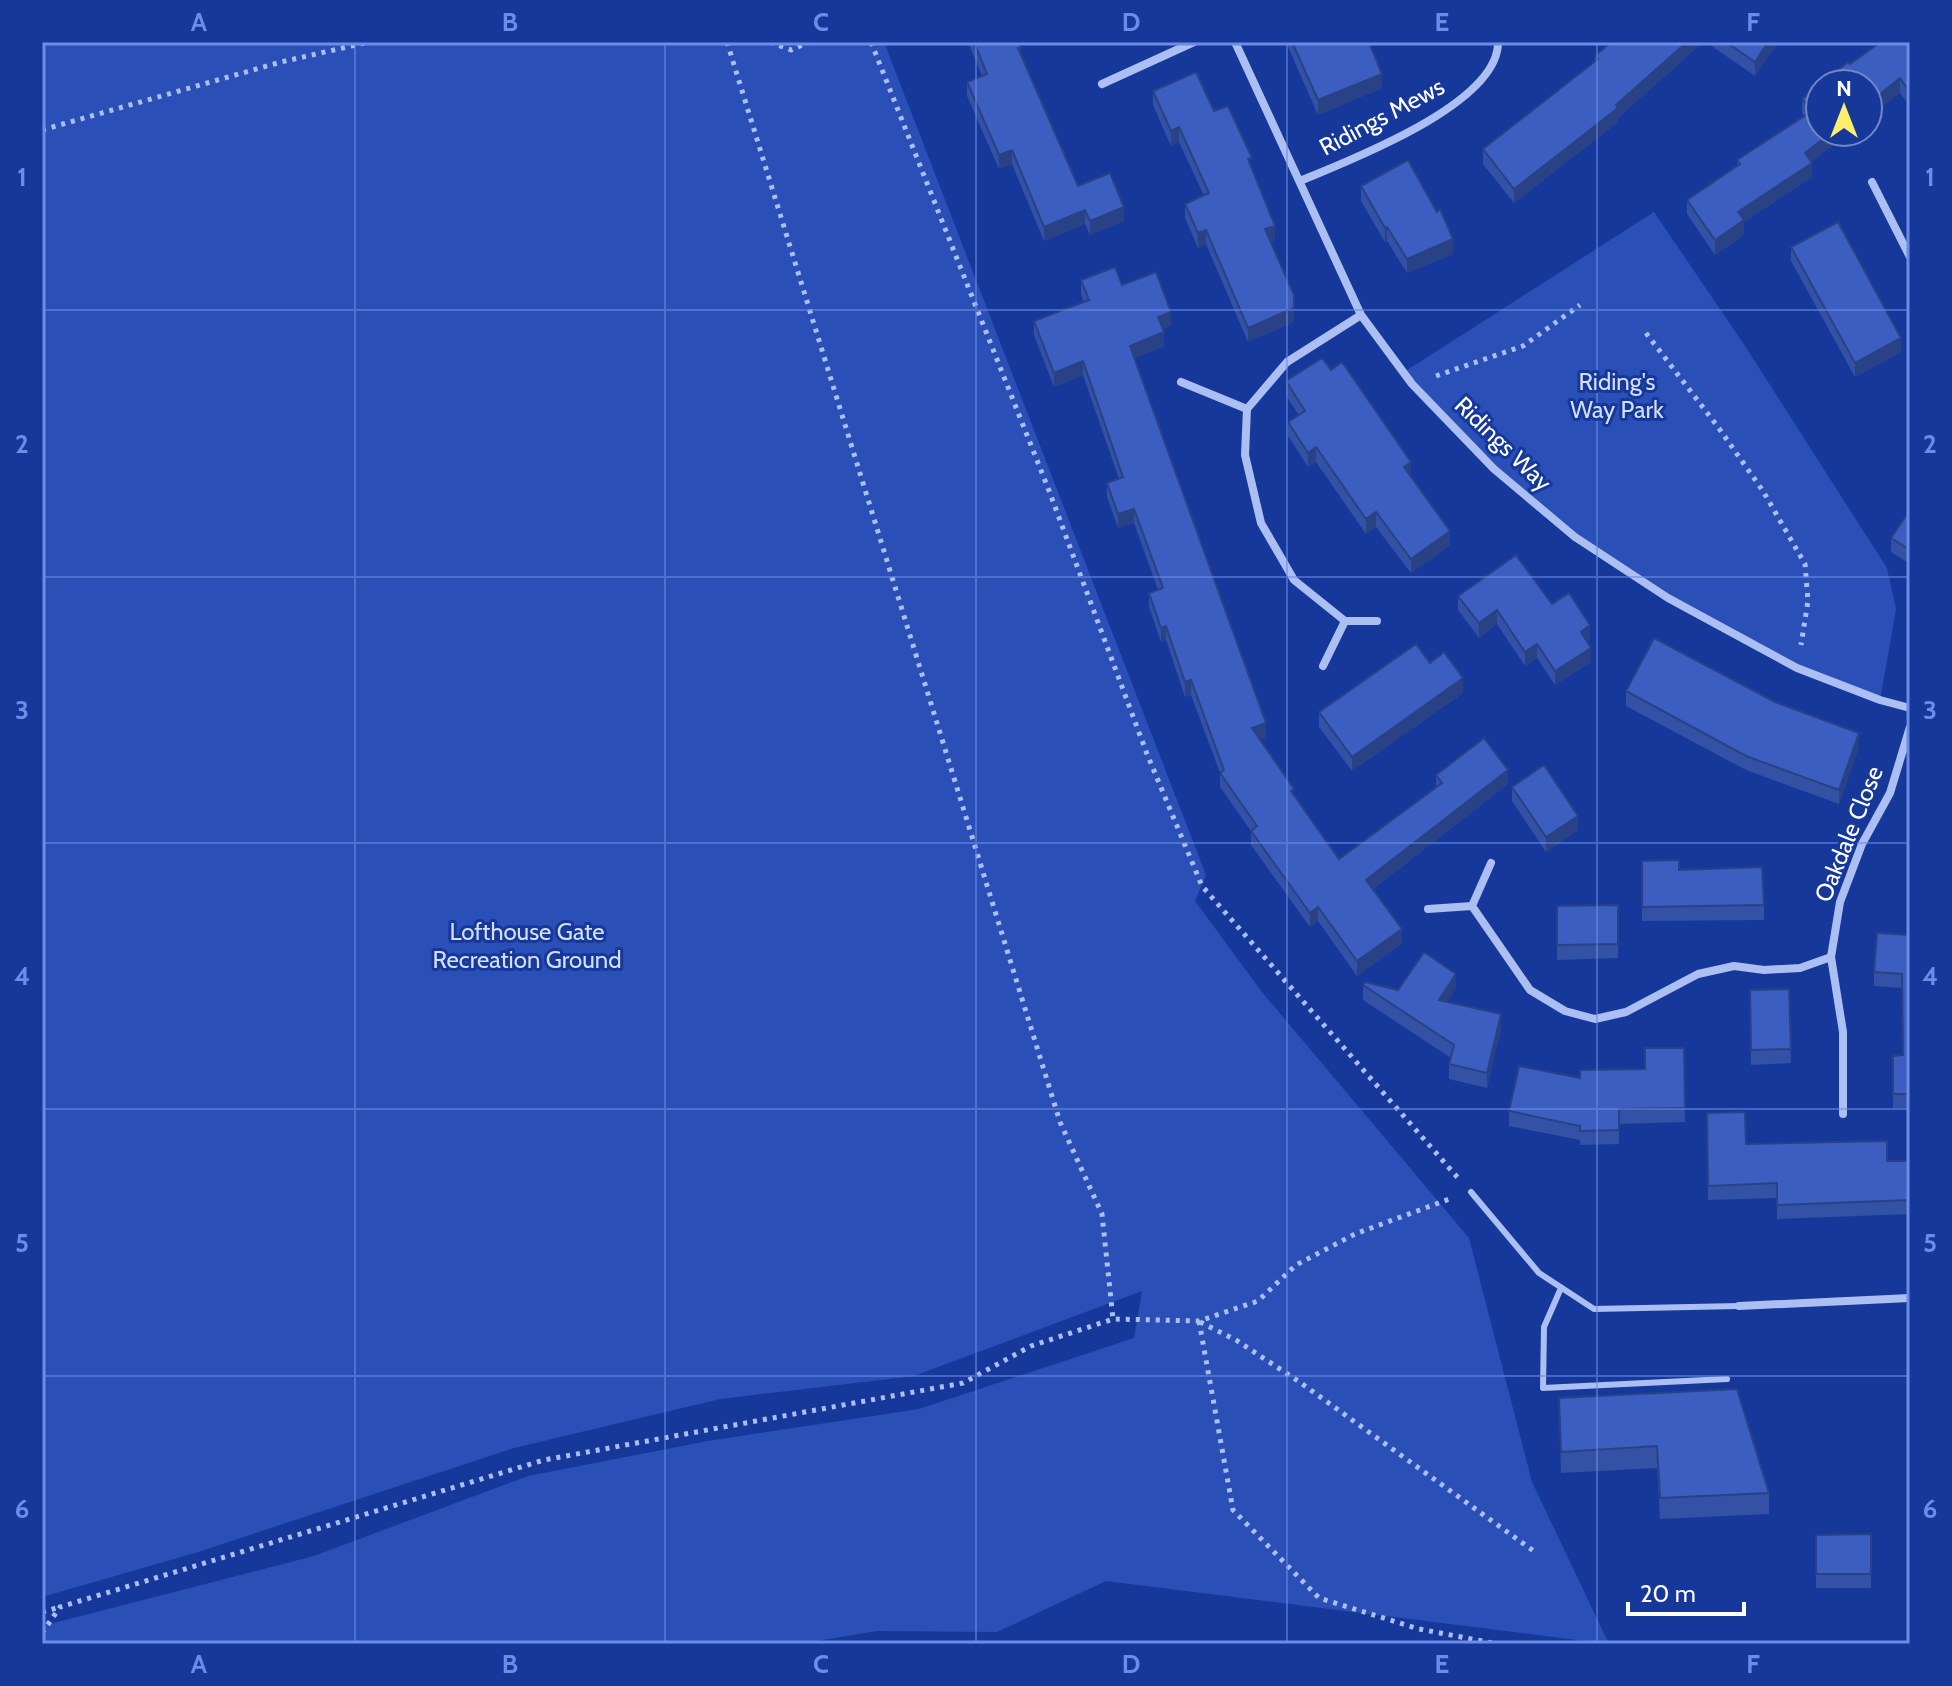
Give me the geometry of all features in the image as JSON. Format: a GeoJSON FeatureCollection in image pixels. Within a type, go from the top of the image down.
{"type":"FeatureCollection","features":[{"type":"Feature","properties":{"kind":"street"},"geometry":{"type":"LineString","coordinates":[[1102,84],[1194,42]]}},
{"type":"Feature","properties":{"kind":"street","name":"Ridings Way"},"geometry":{"type":"LineString","coordinates":[[1235,42],[1361,315],[1412,384],[1494,469],[1575,537],[1668,598],[1797,668],[1880,700],[1910,708]]}},
{"type":"Feature","properties":{"kind":"street","name":"Ridings Mews"},"geometry":{"type":"LineString","coordinates":[[1300,181],[1372,151],[1451,108],[1478,84],[1498,56],[1498,42]]}},
{"type":"Feature","properties":{"kind":"street"},"geometry":{"type":"LineString","coordinates":[[1872,182],[1909,252]]}},
{"type":"Feature","properties":{"kind":"street"},"geometry":{"type":"LineString","coordinates":[[1361,315],[1287,362],[1247,409],[1245,455],[1261,523],[1294,580],[1345,621],[1377,621]]}},
{"type":"Feature","properties":{"kind":"street"},"geometry":{"type":"LineString","coordinates":[[1181,382],[1247,409]]}},
{"type":"Feature","properties":{"kind":"street"},"geometry":{"type":"LineString","coordinates":[[1323,666],[1345,621]]}},
{"type":"Feature","properties":{"kind":"street","name":"Oakdale Close"},"geometry":{"type":"LineString","coordinates":[[1843,1114],[1843,1032],[1831,957],[1840,902],[1862,844],[1890,793],[1910,727]]}},
{"type":"Feature","properties":{"kind":"street"},"geometry":{"type":"LineString","coordinates":[[1472,906],[1491,863]]}},
{"type":"Feature","properties":{"kind":"street"},"geometry":{"type":"LineString","coordinates":[[1472,906],[1530,990],[1565,1011],[1595,1019],[1626,1012],[1698,974],[1734,966],[1764,970],[1800,968],[1831,957]]}},
{"type":"Feature","properties":{"kind":"street"},"geometry":{"type":"LineString","coordinates":[[1428,909],[1472,906]]}},
{"type":"Feature","properties":{"kind":"street"},"geometry":{"type":"LineString","coordinates":[[1739,1306],[1910,1298]]}},
{"type":"Feature","properties":{"kind":"lane"},"geometry":{"type":"LineString","coordinates":[[1471,1192],[1539,1273],[1594,1309],[1739,1306]]}},
{"type":"Feature","properties":{"kind":"lane"},"geometry":{"type":"LineString","coordinates":[[1561,1288],[1544,1327],[1543,1388],[1727,1379]]}},
{"type":"Feature","properties":{"kind":"path"},"geometry":{"type":"LineString","coordinates":[[42,130],[281,62],[369,42]]}},
{"type":"Feature","properties":{"kind":"path"},"geometry":{"type":"LineString","coordinates":[[727,42],[1060,1122],[1102,1214],[1113,1319]]}},
{"type":"Feature","properties":{"kind":"path"},"geometry":{"type":"LineString","coordinates":[[770,42],[791,50],[809,42]]}},
{"type":"Feature","properties":{"kind":"path"},"geometry":{"type":"LineString","coordinates":[[42,1612],[544,1460],[963,1383],[1031,1346],[1113,1319],[1199,1321],[1258,1301],[1296,1265],[1355,1234],[1471,1192],[1202,886],[1147,754],[1048,488],[871,42]]}},
{"type":"Feature","properties":{"kind":"path"},"geometry":{"type":"LineString","coordinates":[[1412,384],[1523,346],[1580,305]]}},
{"type":"Feature","properties":{"kind":"path"},"geometry":{"type":"LineString","coordinates":[[1646,333],[1754,478],[1805,564],[1808,601],[1797,668]]}},
{"type":"Feature","properties":{"kind":"path"},"geometry":{"type":"LineString","coordinates":[[1199,1321],[1236,1340],[1301,1383],[1535,1552]]}},
{"type":"Feature","properties":{"kind":"path"},"geometry":{"type":"LineString","coordinates":[[1199,1321],[1233,1510],[1319,1598],[1419,1629],[1498,1644]]}},
{"type":"Feature","properties":{"kind":"path"},"geometry":{"type":"LineString","coordinates":[[42,1633],[60,1607]]}},
{"type":"Feature","properties":{"kind":"green space","name":"Lofthouse Gate Recreation Ground"},"geometry":{"type":"Polygon","coordinates":[[[42,42],[884,42],[1206,875],[1195,901],[1262,992],[1469,1238],[1532,1482],[1609,1644],[1106,1581],[997,1632],[877,1631],[798,1644],[42,1644],[42,1626],[314,1556],[528,1476],[708,1441],[919,1409],[1134,1338],[1142,1291],[914,1376],[720,1399],[514,1448],[195,1553],[42,1597],[42,42]]]}},
{"type":"Feature","properties":{"kind":"green space","name":"Riding's Way Park"},"geometry":{"type":"Polygon","coordinates":[[[1654,212],[1745,346],[1887,568],[1896,609],[1880,700],[1797,668],[1668,598],[1575,537],[1494,469],[1404,372],[1654,212]]]}},
{"type":"Feature","properties":{"kind":"building"},"geometry":{"type":"Polygon","coordinates":[[[974,42],[1020,42],[1021,47],[1018,48],[1078,186],[1110,173],[1124,207],[1090,221],[1085,210],[1044,227],[1012,150],[999,155],[967,82],[987,74],[974,42]]]}},
{"type":"Feature","properties":{"kind":"building"},"geometry":{"type":"Polygon","coordinates":[[[1292,42],[1369,42],[1382,74],[1318,100],[1292,42]]]}},
{"type":"Feature","properties":{"kind":"building"},"geometry":{"type":"Polygon","coordinates":[[[1611,42],[1687,42],[1616,105],[1618,108],[1514,189],[1483,149],[1598,59],[1595,56],[1611,42]]]}},
{"type":"Feature","properties":{"kind":"building"},"geometry":{"type":"Polygon","coordinates":[[[1726,42],[1768,42],[1755,62],[1726,42]]]}},
{"type":"Feature","properties":{"kind":"building"},"geometry":{"type":"Polygon","coordinates":[[[1881,42],[1910,42],[1910,84],[1906,87],[1900,78],[1884,91],[1884,68],[1840,68],[1848,62],[1850,64],[1881,42]]]}},
{"type":"Feature","properties":{"kind":"building"},"geometry":{"type":"Polygon","coordinates":[[[1196,72],[1214,111],[1228,106],[1252,158],[1248,159],[1275,226],[1265,229],[1294,295],[1294,308],[1248,328],[1206,230],[1198,233],[1185,204],[1209,193],[1179,127],[1171,131],[1153,91],[1196,72]]]}},
{"type":"Feature","properties":{"kind":"building"},"geometry":{"type":"Polygon","coordinates":[[[1804,116],[1804,148],[1811,148],[1805,153],[1812,163],[1738,212],[1744,220],[1715,240],[1687,200],[1740,164],[1737,160],[1804,116]]]}},
{"type":"Feature","properties":{"kind":"building"},"geometry":{"type":"Polygon","coordinates":[[[1408,160],[1437,212],[1440,209],[1453,239],[1407,259],[1361,186],[1408,160]]]}},
{"type":"Feature","properties":{"kind":"building"},"geometry":{"type":"Polygon","coordinates":[[[1838,222],[1901,338],[1855,363],[1791,247],[1838,222]]]}},
{"type":"Feature","properties":{"kind":"building"},"geometry":{"type":"Polygon","coordinates":[[[1115,267],[1122,285],[1156,272],[1171,312],[1158,317],[1164,332],[1130,346],[1266,723],[1252,728],[1339,859],[1442,783],[1436,775],[1484,738],[1508,770],[1366,880],[1402,929],[1357,961],[1318,907],[1310,913],[1251,831],[1257,826],[1220,773],[1224,770],[1191,680],[1185,682],[1166,626],[1161,628],[1149,593],[1163,588],[1134,509],[1118,514],[1107,483],[1123,477],[1083,361],[1054,373],[1034,321],[1089,300],[1081,280],[1115,267]]]}},
{"type":"Feature","properties":{"kind":"building"},"geometry":{"type":"Polygon","coordinates":[[[1322,358],[1331,370],[1342,362],[1411,462],[1404,467],[1450,531],[1411,559],[1376,512],[1366,519],[1316,447],[1308,453],[1288,422],[1305,411],[1286,381],[1322,358]]]}},
{"type":"Feature","properties":{"kind":"building"},"geometry":{"type":"Polygon","coordinates":[[[1910,510],[1910,550],[1891,538],[1910,510]]]}},
{"type":"Feature","properties":{"kind":"building"},"geometry":{"type":"Polygon","coordinates":[[[1516,555],[1552,604],[1569,593],[1590,625],[1581,632],[1591,648],[1555,671],[1537,644],[1525,652],[1497,610],[1479,623],[1458,596],[1516,555]]]}},
{"type":"Feature","properties":{"kind":"building"},"geometry":{"type":"Polygon","coordinates":[[[1654,638],[1775,702],[1859,733],[1839,790],[1746,756],[1626,691],[1654,638]]]}},
{"type":"Feature","properties":{"kind":"building"},"geometry":{"type":"Polygon","coordinates":[[[1416,644],[1430,663],[1444,652],[1463,678],[1352,757],[1319,712],[1416,644]]]}},
{"type":"Feature","properties":{"kind":"building"},"geometry":{"type":"Polygon","coordinates":[[[1544,765],[1578,816],[1546,837],[1512,787],[1544,765]]]}},
{"type":"Feature","properties":{"kind":"building"},"geometry":{"type":"Polygon","coordinates":[[[1679,860],[1679,870],[1762,867],[1764,905],[1642,907],[1642,861],[1679,860]]]}},
{"type":"Feature","properties":{"kind":"building"},"geometry":{"type":"Polygon","coordinates":[[[1618,905],[1618,944],[1557,945],[1557,906],[1618,905]]]}},
{"type":"Feature","properties":{"kind":"building"},"geometry":{"type":"Polygon","coordinates":[[[1877,933],[1910,935],[1910,1094],[1893,1094],[1893,1056],[1903,1055],[1902,974],[1874,972],[1877,933]]]}},
{"type":"Feature","properties":{"kind":"building"},"geometry":{"type":"Polygon","coordinates":[[[1424,952],[1456,974],[1439,1000],[1501,1014],[1487,1073],[1449,1064],[1454,1045],[1363,985],[1365,982],[1398,990],[1424,952]]]}},
{"type":"Feature","properties":{"kind":"building"},"geometry":{"type":"Polygon","coordinates":[[[1789,989],[1791,1049],[1751,1050],[1750,990],[1789,989]]]}},
{"type":"Feature","properties":{"kind":"building"},"geometry":{"type":"Polygon","coordinates":[[[1645,1048],[1684,1048],[1685,1108],[1619,1109],[1619,1130],[1580,1131],[1580,1126],[1509,1111],[1519,1066],[1580,1078],[1580,1070],[1645,1069],[1645,1048]]]}},
{"type":"Feature","properties":{"kind":"building"},"geometry":{"type":"Polygon","coordinates":[[[1745,1112],[1746,1144],[1887,1141],[1887,1161],[1910,1161],[1910,1200],[1777,1205],[1777,1183],[1708,1186],[1707,1113],[1745,1112]]]}},
{"type":"Feature","properties":{"kind":"building"},"geometry":{"type":"Polygon","coordinates":[[[1737,1389],[1769,1493],[1660,1498],[1657,1446],[1561,1452],[1559,1398],[1737,1389]]]}},
{"type":"Feature","properties":{"kind":"building"},"geometry":{"type":"Polygon","coordinates":[[[1871,1534],[1871,1574],[1816,1574],[1816,1535],[1871,1534]]]}}]}
